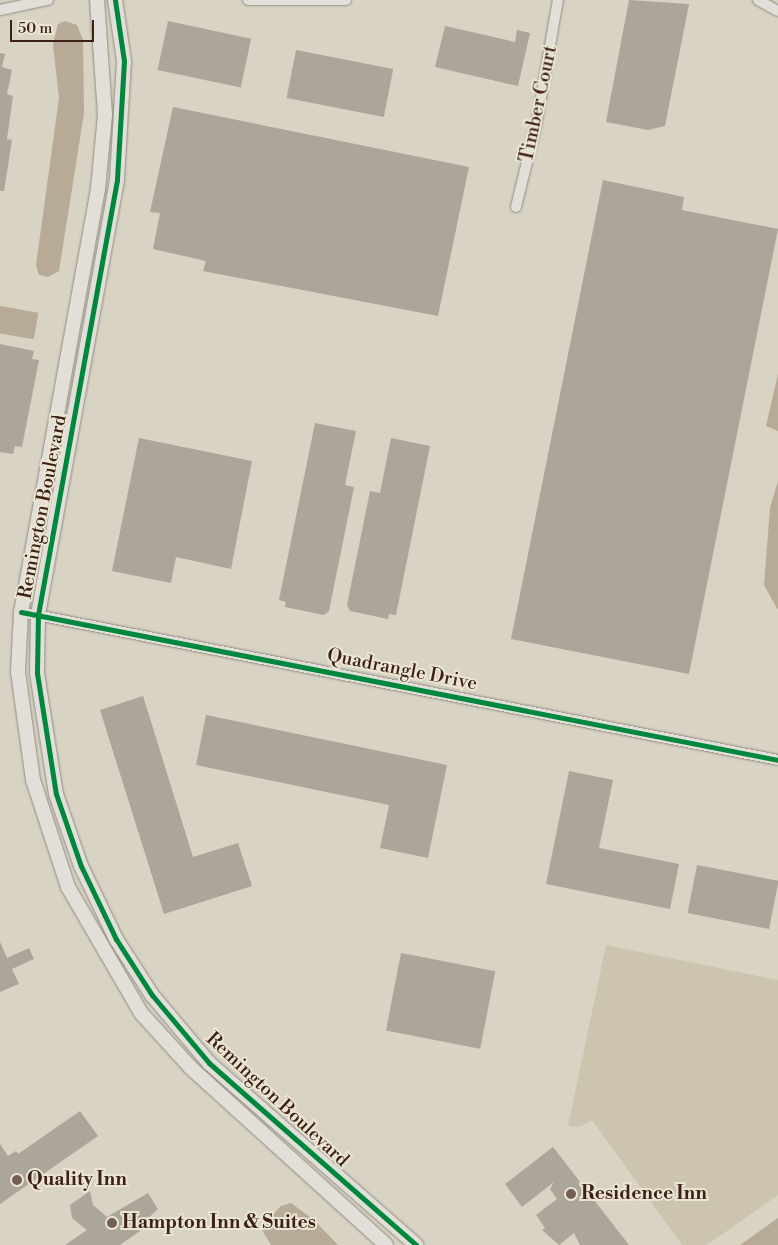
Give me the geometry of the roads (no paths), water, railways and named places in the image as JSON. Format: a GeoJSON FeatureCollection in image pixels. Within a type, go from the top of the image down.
{"type":"FeatureCollection","features":[{"type":"Feature","properties":{"kind":"street"},"geometry":{"type":"LineString","coordinates":[[0,10],[48,0]]}},
{"type":"Feature","properties":{"kind":"street","name":"Remington Boulevard"},"geometry":{"type":"LineString","coordinates":[[97,0],[105,115],[98,189],[20,612],[18,672],[33,780],[49,837],[87,923],[141,1013],[191,1068],[386,1245]]}},
{"type":"Feature","properties":{"kind":"street","name":"Remington Boulevard"},"geometry":{"type":"LineString","coordinates":[[115,0],[124,62],[117,180],[38,614],[37,673],[56,794],[81,866],[116,939],[152,995],[209,1063],[416,1245]]}},
{"type":"Feature","properties":{"kind":"street"},"geometry":{"type":"LineString","coordinates":[[248,0],[346,0]]}},
{"type":"Feature","properties":{"kind":"street","name":"Timber Court"},"geometry":{"type":"LineString","coordinates":[[516,207],[537,121],[558,0]]}},
{"type":"Feature","properties":{"kind":"street"},"geometry":{"type":"LineString","coordinates":[[758,0],[778,11]]}},
{"type":"Feature","properties":{"kind":"street","name":"Quadrangle Drive"},"geometry":{"type":"LineString","coordinates":[[20,612],[778,760]]}},
{"type":"Feature","properties":{"kind":"place","name":"Quality Inn"},"geometry":{"type":"Point","coordinates":[17,1180]}},
{"type":"Feature","properties":{"kind":"place","name":"Residence Inn"},"geometry":{"type":"Point","coordinates":[571,1194]}},
{"type":"Feature","properties":{"kind":"place","name":"Hampton Inn & Suites"},"geometry":{"type":"Point","coordinates":[112,1223]}}]}
